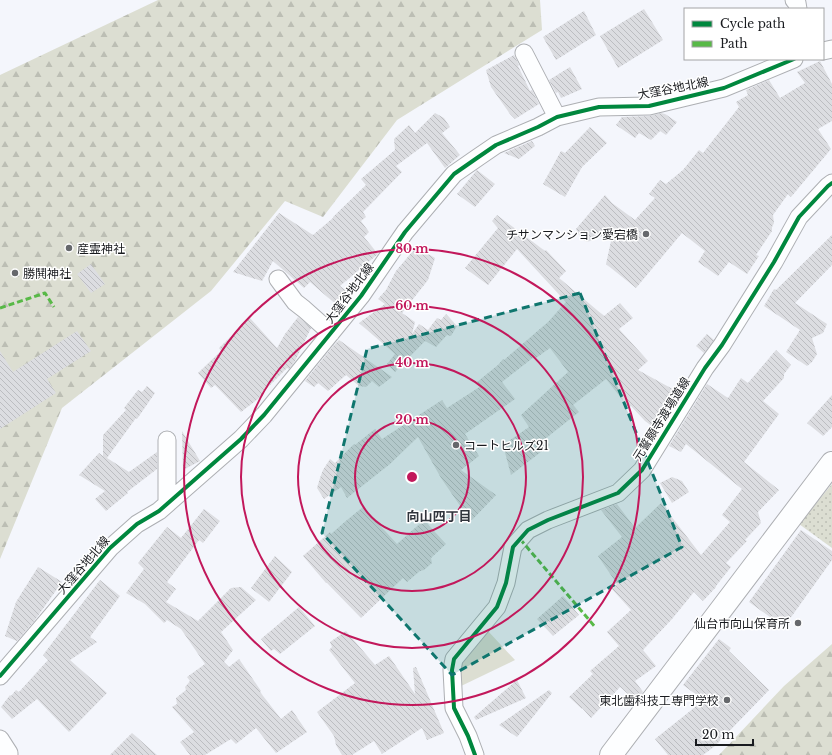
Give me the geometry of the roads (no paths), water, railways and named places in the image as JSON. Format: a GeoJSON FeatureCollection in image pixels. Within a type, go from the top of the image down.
{"type":"FeatureCollection","features":[{"type":"Feature","properties":{"kind":"street"},"geometry":{"type":"LineString","coordinates":[[524,53],[557,117]]}},
{"type":"Feature","properties":{"kind":"street","name":"大窪谷地北線"},"geometry":{"type":"LineString","coordinates":[[0,676],[110,548],[137,524],[167,504],[241,440],[264,415],[361,296],[405,232],[454,174],[496,145],[557,117],[599,107],[649,106],[724,88],[792,60]]}},
{"type":"Feature","properties":{"kind":"street","name":"元誓願寺渡場道線"},"geometry":{"type":"LineString","coordinates":[[475,755],[468,736],[454,708],[452,670],[454,659],[497,607],[506,583],[513,547],[528,530],[548,520],[618,493],[642,470],[705,368],[722,345],[774,262],[799,217],[832,183]]}},
{"type":"Feature","properties":{"kind":"street"},"geometry":{"type":"LineString","coordinates":[[278,279],[295,302],[331,333]]}},
{"type":"Feature","properties":{"kind":"street"},"geometry":{"type":"LineString","coordinates":[[167,440],[167,504]]}},
{"type":"Feature","properties":{"kind":"street"},"geometry":{"type":"LineString","coordinates":[[611,755],[832,463]]}},
{"type":"Feature","properties":{"kind":"street"},"geometry":{"type":"LineString","coordinates":[[0,739],[9,755]]}},
{"type":"Feature","properties":{"kind":"place","name":"チサンマンション愛宕橋"},"geometry":{"type":"Point","coordinates":[646,234]}},
{"type":"Feature","properties":{"kind":"place","name":"産霊神社"},"geometry":{"type":"Point","coordinates":[69,248]}},
{"type":"Feature","properties":{"kind":"place","name":"勝鬨神社"},"geometry":{"type":"Point","coordinates":[15,273]}},
{"type":"Feature","properties":{"kind":"place","name":"コートヒルズ21"},"geometry":{"type":"Point","coordinates":[456,445]}},
{"type":"Feature","properties":{"kind":"place","name":"仙台市向山保育所"},"geometry":{"type":"Point","coordinates":[798,623]}},
{"type":"Feature","properties":{"kind":"place","name":"東北歯科技工専門学校"},"geometry":{"type":"Point","coordinates":[727,700]}},
{"type":"Feature","properties":{"kind":"district","name":"向山四丁目"},"geometry":{"type":"Point","coordinates":[439,516]}}]}
